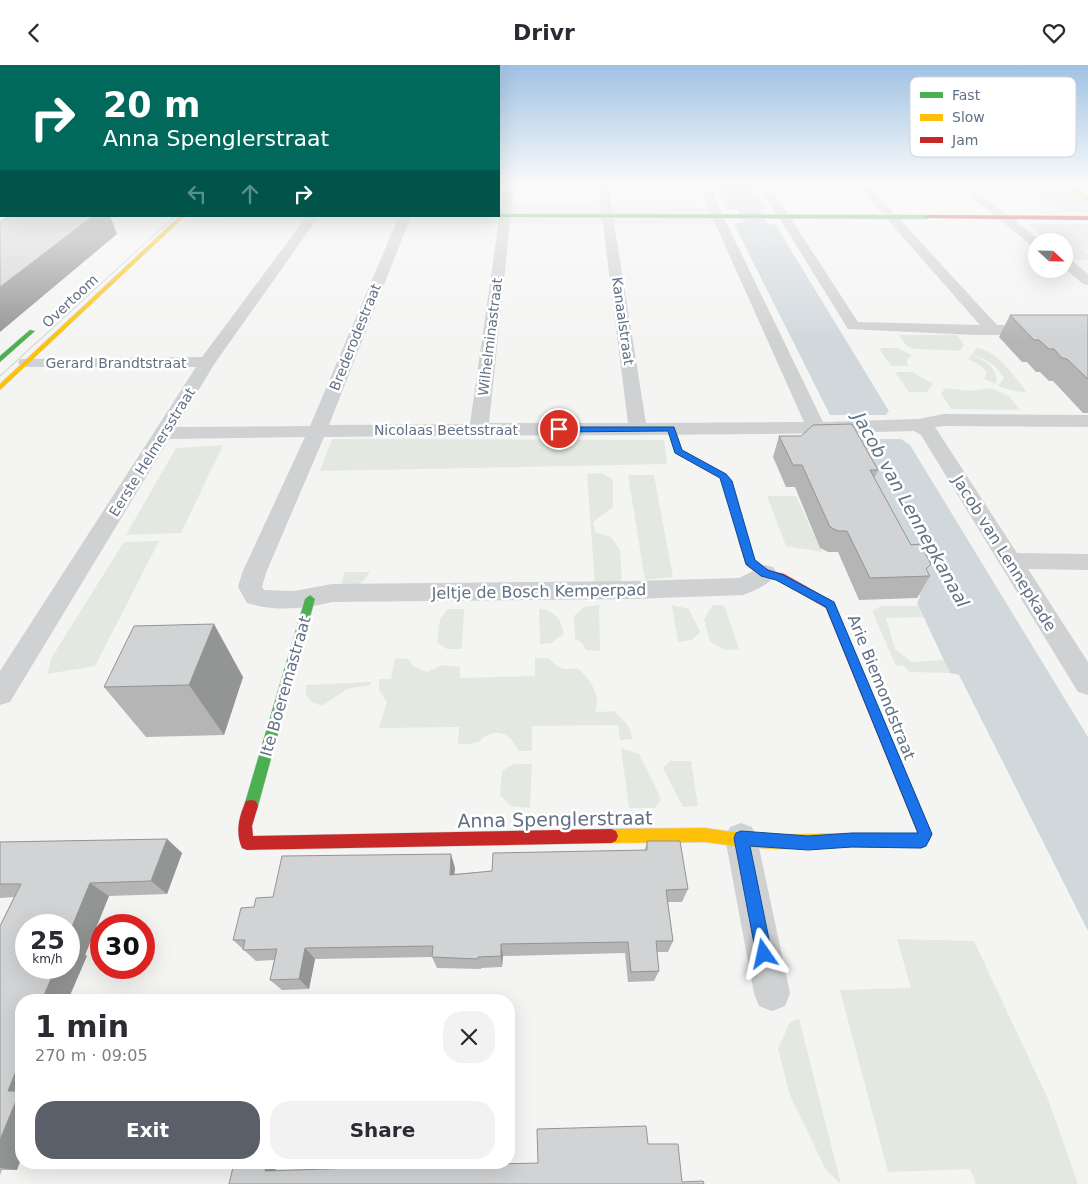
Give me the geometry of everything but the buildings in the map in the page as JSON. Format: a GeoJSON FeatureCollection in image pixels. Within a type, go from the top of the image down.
{"type":"FeatureCollection","features":[{"type":"Feature","properties":{"kind":"street","name":"Overtoom"},"geometry":{"type":"LineString","coordinates":[[0,388],[161,237]]}},
{"type":"Feature","properties":{"kind":"street","name":"Eerste Helmersstraat"},"geometry":{"type":"LineString","coordinates":[[0,694],[207,362],[298,237]]}},
{"type":"Feature","properties":{"kind":"street","name":"Brederodestraat"},"geometry":{"type":"LineString","coordinates":[[317,431],[396,237]]}},
{"type":"Feature","properties":{"kind":"street","name":"Wilhelminastraat"},"geometry":{"type":"LineString","coordinates":[[479,429],[500,237]]}},
{"type":"Feature","properties":{"kind":"street","name":"Kanaalstraat"},"geometry":{"type":"LineString","coordinates":[[612,237],[638,429]]}},
{"type":"Feature","properties":{"kind":"street"},"geometry":{"type":"LineString","coordinates":[[734,237],[823,428]]}},
{"type":"Feature","properties":{"kind":"street"},"geometry":{"type":"LineString","coordinates":[[798,237],[853,326],[1088,330]]}},
{"type":"Feature","properties":{"kind":"street"},"geometry":{"type":"LineString","coordinates":[[909,237],[992,329]]}},
{"type":"Feature","properties":{"kind":"street"},"geometry":{"type":"LineString","coordinates":[[1073,268],[1088,281]]}},
{"type":"Feature","properties":{"kind":"street","name":"Overtoom"},"geometry":{"type":"LineString","coordinates":[[0,360],[43,321]]}},
{"type":"Feature","properties":{"kind":"street","name":"Gerard Brandtstraat"},"geometry":{"type":"LineString","coordinates":[[26,362],[207,362]]}},
{"type":"Feature","properties":{"kind":"street","name":"Nicolaas Beetsstraat"},"geometry":{"type":"LineString","coordinates":[[164,433],[479,429],[823,428],[911,426],[944,420],[1088,421]]}},
{"type":"Feature","properties":{"kind":"street","name":"Jacob van Lennepkade"},"geometry":{"type":"LineString","coordinates":[[911,426],[928,431],[1088,684]]}},
{"type":"Feature","properties":{"kind":"street","name":"Arie Biemondstraat"},"geometry":{"type":"LineString","coordinates":[[671,429],[678,451],[723,476],[727,481],[750,562],[765,573],[780,577],[830,605],[925,834],[921,841],[878,842]]}},
{"type":"Feature","properties":{"kind":"street","name":"Ite Boeremastraat"},"geometry":{"type":"LineString","coordinates":[[245,826],[310,599],[271,600],[256,597],[250,587],[258,564],[317,431]]}},
{"type":"Feature","properties":{"kind":"street"},"geometry":{"type":"LineString","coordinates":[[1010,561],[1088,562]]}},
{"type":"Feature","properties":{"kind":"street","name":"Jeltje de Bosch Kemperpad"},"geometry":{"type":"LineString","coordinates":[[310,599],[332,593],[632,590],[743,586],[765,573]]}},
{"type":"Feature","properties":{"kind":"street","name":"Anna Spenglerstraat"},"geometry":{"type":"LineString","coordinates":[[245,826],[247,843],[676,835],[808,843],[852,840],[878,842]]}},
{"type":"Feature","properties":{"kind":"street"},"geometry":{"type":"LineString","coordinates":[[741,838],[772,993]]}},
{"type":"Feature","properties":{"kind":"shaded area"},"geometry":{"type":"Polygon","coordinates":[[[1073,237],[1088,237],[1088,249],[1082,249],[1088,254],[1088,260],[1076,260],[1073,258],[1073,237]]]}},
{"type":"Feature","properties":{"kind":"shaded area"},"geometry":{"type":"Polygon","coordinates":[[[899,335],[957,335],[964,345],[960,351],[913,348],[906,345],[899,335]]]}},
{"type":"Feature","properties":{"kind":"shaded area"},"geometry":{"type":"Polygon","coordinates":[[[879,348],[897,348],[912,355],[907,360],[908,366],[891,366],[879,348]]]}},
{"type":"Feature","properties":{"kind":"shaded area"},"geometry":{"type":"Polygon","coordinates":[[[976,348],[991,353],[998,358],[1027,392],[1014,391],[998,386],[1004,378],[994,366],[972,354],[976,348]]]}},
{"type":"Feature","properties":{"kind":"shaded area"},"geometry":{"type":"Polygon","coordinates":[[[971,354],[990,365],[997,378],[996,384],[984,379],[987,372],[978,364],[968,359],[971,354]]]}},
{"type":"Feature","properties":{"kind":"shaded area"},"geometry":{"type":"Polygon","coordinates":[[[895,372],[912,372],[933,384],[927,392],[909,392],[895,372]]]}},
{"type":"Feature","properties":{"kind":"shaded area"},"geometry":{"type":"Polygon","coordinates":[[[945,388],[970,391],[991,388],[1009,396],[1020,410],[951,409],[941,394],[945,388]]]}},
{"type":"Feature","properties":{"kind":"shaded area"},"geometry":{"type":"Polygon","coordinates":[[[332,439],[664,440],[667,464],[320,471],[332,439]]]}},
{"type":"Feature","properties":{"kind":"shaded area"},"geometry":{"type":"Polygon","coordinates":[[[223,445],[181,533],[126,535],[176,448],[223,445]]]}},
{"type":"Feature","properties":{"kind":"shaded area"},"geometry":{"type":"Polygon","coordinates":[[[602,473],[613,480],[613,507],[593,522],[595,532],[611,537],[620,550],[622,583],[595,584],[587,474],[602,473]]]}},
{"type":"Feature","properties":{"kind":"shaded area"},"geometry":{"type":"Polygon","coordinates":[[[628,475],[654,475],[673,577],[645,580],[628,475]]]}},
{"type":"Feature","properties":{"kind":"shaded area"},"geometry":{"type":"Polygon","coordinates":[[[767,496],[796,496],[822,552],[786,546],[767,496]]]}},
{"type":"Feature","properties":{"kind":"shaded area"},"geometry":{"type":"Polygon","coordinates":[[[159,541],[95,666],[47,674],[52,657],[124,542],[159,541]]]}},
{"type":"Feature","properties":{"kind":"shaded area"},"geometry":{"type":"Polygon","coordinates":[[[345,572],[370,572],[357,585],[339,589],[345,572]]]}},
{"type":"Feature","properties":{"kind":"shaded area"},"geometry":{"type":"Polygon","coordinates":[[[599,605],[600,651],[586,650],[582,643],[575,639],[574,616],[584,607],[599,605]]]}},
{"type":"Feature","properties":{"kind":"shaded area"},"geometry":{"type":"Polygon","coordinates":[[[672,605],[689,609],[700,632],[692,640],[678,642],[672,605]]]}},
{"type":"Feature","properties":{"kind":"shaded area"},"geometry":{"type":"Polygon","coordinates":[[[713,605],[724,605],[739,649],[725,650],[710,642],[704,619],[713,605]]]}},
{"type":"Feature","properties":{"kind":"shaded area"},"geometry":{"type":"Polygon","coordinates":[[[881,606],[918,606],[923,617],[886,618],[895,649],[912,662],[944,660],[950,673],[910,672],[903,665],[896,666],[872,611],[881,606]]]}},
{"type":"Feature","properties":{"kind":"shaded area"},"geometry":{"type":"Polygon","coordinates":[[[539,608],[554,614],[562,628],[564,634],[551,643],[540,644],[539,608]]]}},
{"type":"Feature","properties":{"kind":"shaded area"},"geometry":{"type":"Polygon","coordinates":[[[448,609],[464,609],[462,649],[447,649],[437,642],[440,619],[448,609]]]}},
{"type":"Feature","properties":{"kind":"shaded area"},"geometry":{"type":"Polygon","coordinates":[[[395,658],[408,659],[413,666],[427,672],[442,665],[460,667],[460,678],[535,676],[535,658],[549,658],[561,668],[577,668],[582,672],[596,693],[597,705],[595,711],[614,711],[628,725],[633,739],[620,740],[618,725],[532,726],[532,751],[518,751],[507,735],[498,733],[493,733],[476,743],[458,744],[459,727],[379,728],[387,702],[379,690],[379,679],[391,679],[395,658]]]}},
{"type":"Feature","properties":{"kind":"shaded area"},"geometry":{"type":"Polygon","coordinates":[[[372,682],[370,685],[347,689],[322,706],[312,702],[306,695],[306,685],[372,682]]]}},
{"type":"Feature","properties":{"kind":"shaded area"},"geometry":{"type":"Polygon","coordinates":[[[621,748],[639,754],[661,799],[655,808],[629,808],[621,748]]]}},
{"type":"Feature","properties":{"kind":"shaded area"},"geometry":{"type":"Polygon","coordinates":[[[670,761],[691,761],[698,806],[683,807],[663,768],[670,761]]]}},
{"type":"Feature","properties":{"kind":"shaded area"},"geometry":{"type":"Polygon","coordinates":[[[514,764],[532,764],[530,808],[510,806],[500,795],[502,771],[514,764]]]}},
{"type":"Feature","properties":{"kind":"shaded area"},"geometry":{"type":"Polygon","coordinates":[[[897,939],[974,941],[1048,1099],[1078,1184],[976,1184],[970,1169],[888,1172],[840,990],[911,988],[897,939]]]}},
{"type":"Feature","properties":{"kind":"shaded area"},"geometry":{"type":"Polygon","coordinates":[[[799,1019],[841,1184],[826,1170],[790,1095],[778,1049],[790,1022],[799,1019]]]}},
{"type":"Feature","properties":{"kind":"water","name":"Jacob van Lennepkanaal"},"geometry":{"type":"Polygon","coordinates":[[[741,237],[783,237],[889,411],[886,415],[901,439],[910,445],[1088,737],[1088,931],[959,675],[950,673],[917,603],[920,596],[841,445],[841,438],[741,237]]]}},
{"type":"Feature","properties":{"kind":"pier"},"geometry":{"type":"Polygon","coordinates":[[[827,415],[886,415],[901,439],[839,439],[827,415]]]}},
{"type":"Feature","properties":{"kind":"tram line"},"geometry":{"type":"LineString","coordinates":[[0,376],[152,237]]}},
{"type":"Feature","properties":{"kind":"traffic: fast"},"geometry":{"type":"LineString","coordinates":[[0,360],[32,331]]}},
{"type":"Feature","properties":{"kind":"traffic: fast"},"geometry":{"type":"LineString","coordinates":[[251,806],[310,599]]}},
{"type":"Feature","properties":{"kind":"traffic: slow"},"geometry":{"type":"LineString","coordinates":[[0,388],[160,237]]}},
{"type":"Feature","properties":{"kind":"traffic: slow"},"geometry":{"type":"LineString","coordinates":[[671,429],[678,451],[723,476],[727,481],[744,542]]}},
{"type":"Feature","properties":{"kind":"traffic: slow"},"geometry":{"type":"LineString","coordinates":[[611,836],[705,835],[741,840],[778,842],[921,841],[924,836]]}},
{"type":"Feature","properties":{"kind":"traffic: jam"},"geometry":{"type":"LineString","coordinates":[[744,542],[750,562],[765,573],[780,577],[830,605],[925,834],[924,836]]}},
{"type":"Feature","properties":{"kind":"traffic: jam"},"geometry":{"type":"LineString","coordinates":[[251,806],[245,826],[247,843],[611,836]]}},
{"type":"Feature","properties":{"kind":"route"},"geometry":{"type":"LineString","coordinates":[[559,429],[671,429],[678,451],[723,476],[727,481],[750,562],[765,573],[780,577],[830,605],[925,834],[921,841],[878,842],[852,840],[808,843],[741,838],[764,954]]}}]}
